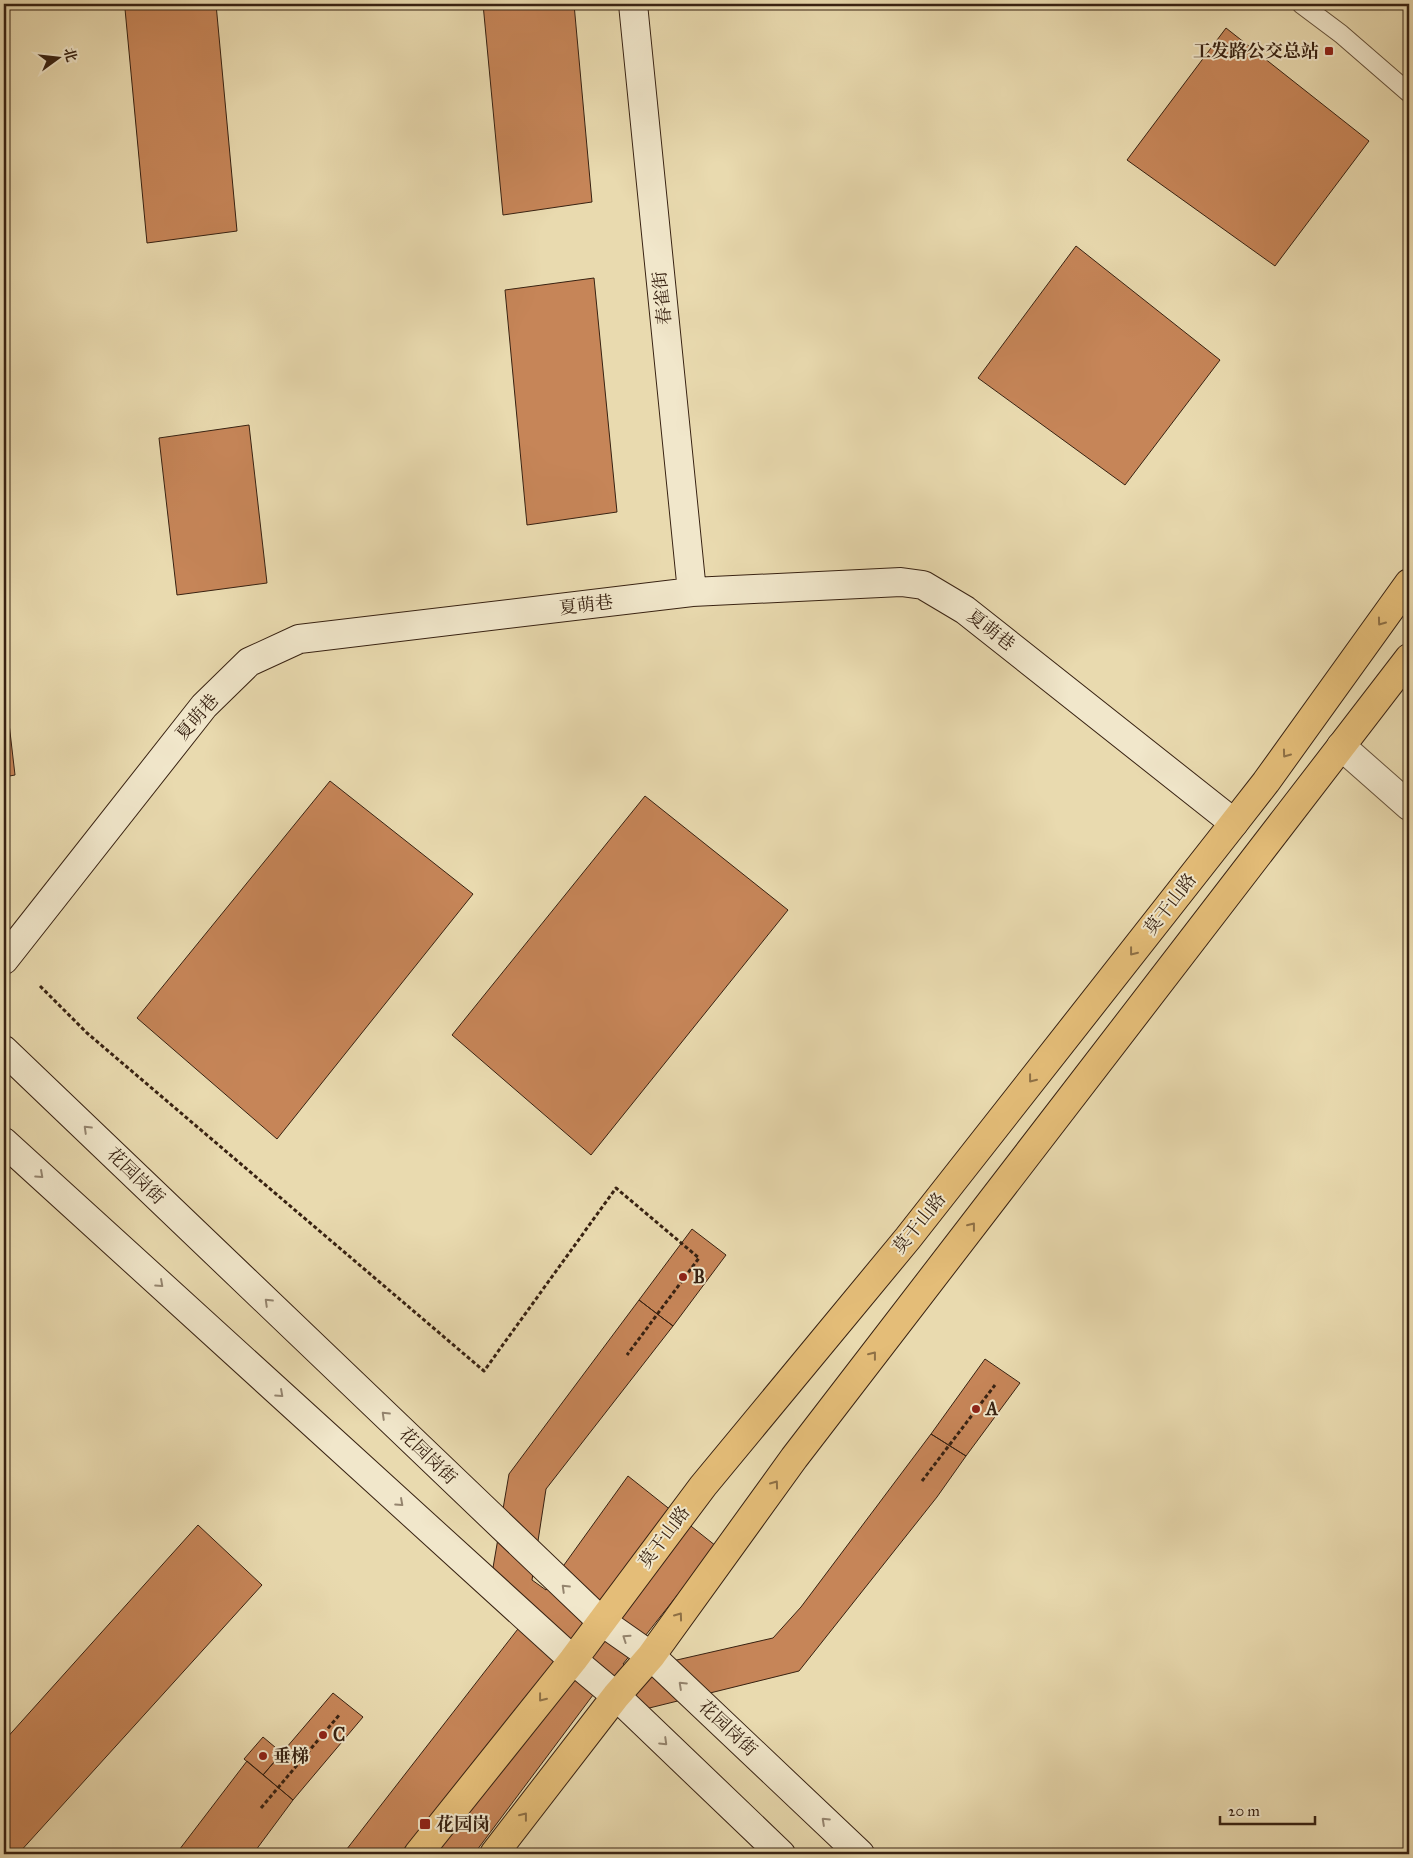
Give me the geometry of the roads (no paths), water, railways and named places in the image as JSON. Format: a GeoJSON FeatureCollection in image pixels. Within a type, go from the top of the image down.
{"type":"FeatureCollection","features":[{"type":"Feature","properties":{"kind":"main road","name":"莫干山路"},"geometry":{"type":"LineString","coordinates":[[418,1854],[573,1660],[703,1486],[908,1238],[1266,782],[1409,582]]}},
{"type":"Feature","properties":{"kind":"main road"},"geometry":{"type":"LineString","coordinates":[[494,1854],[616,1696],[651,1656],[794,1458],[1409,658]]}},
{"type":"Feature","properties":{"kind":"street","name":"春雀街"},"geometry":{"type":"LineString","coordinates":[[633,4],[692,592]]}},
{"type":"Feature","properties":{"kind":"street","name":"夏萌巷"},"geometry":{"type":"LineString","coordinates":[[4,960],[204,706],[249,662],[299,639],[692,592],[900,582],[923,585],[966,610],[1234,823]]}},
{"type":"Feature","properties":{"kind":"street"},"geometry":{"type":"LineString","coordinates":[[1341,746],[1409,806]]}},
{"type":"Feature","properties":{"kind":"street","name":"花园岗街"},"geometry":{"type":"LineString","coordinates":[[4,1050],[601,1621],[651,1656],[860,1854]]}},
{"type":"Feature","properties":{"kind":"street"},"geometry":{"type":"LineString","coordinates":[[4,1142],[573,1660],[616,1696],[781,1854]]}},
{"type":"Feature","properties":{"kind":"lane"},"geometry":{"type":"LineString","coordinates":[[1301,4],[1342,34],[1409,93]]}},
{"type":"Feature","properties":{"kind":"place","name":"工发路公交总站"},"geometry":{"type":"Point","coordinates":[1329,51]}},
{"type":"Feature","properties":{"kind":"place","name":"B"},"geometry":{"type":"Point","coordinates":[683,1277]}},
{"type":"Feature","properties":{"kind":"place","name":"A"},"geometry":{"type":"Point","coordinates":[976,1409]}},
{"type":"Feature","properties":{"kind":"place","name":"C"},"geometry":{"type":"Point","coordinates":[323,1735]}},
{"type":"Feature","properties":{"kind":"place","name":"垂梯"},"geometry":{"type":"Point","coordinates":[263,1756]}},
{"type":"Feature","properties":{"kind":"place","name":"花园岗"},"geometry":{"type":"Point","coordinates":[425,1824]}}]}
